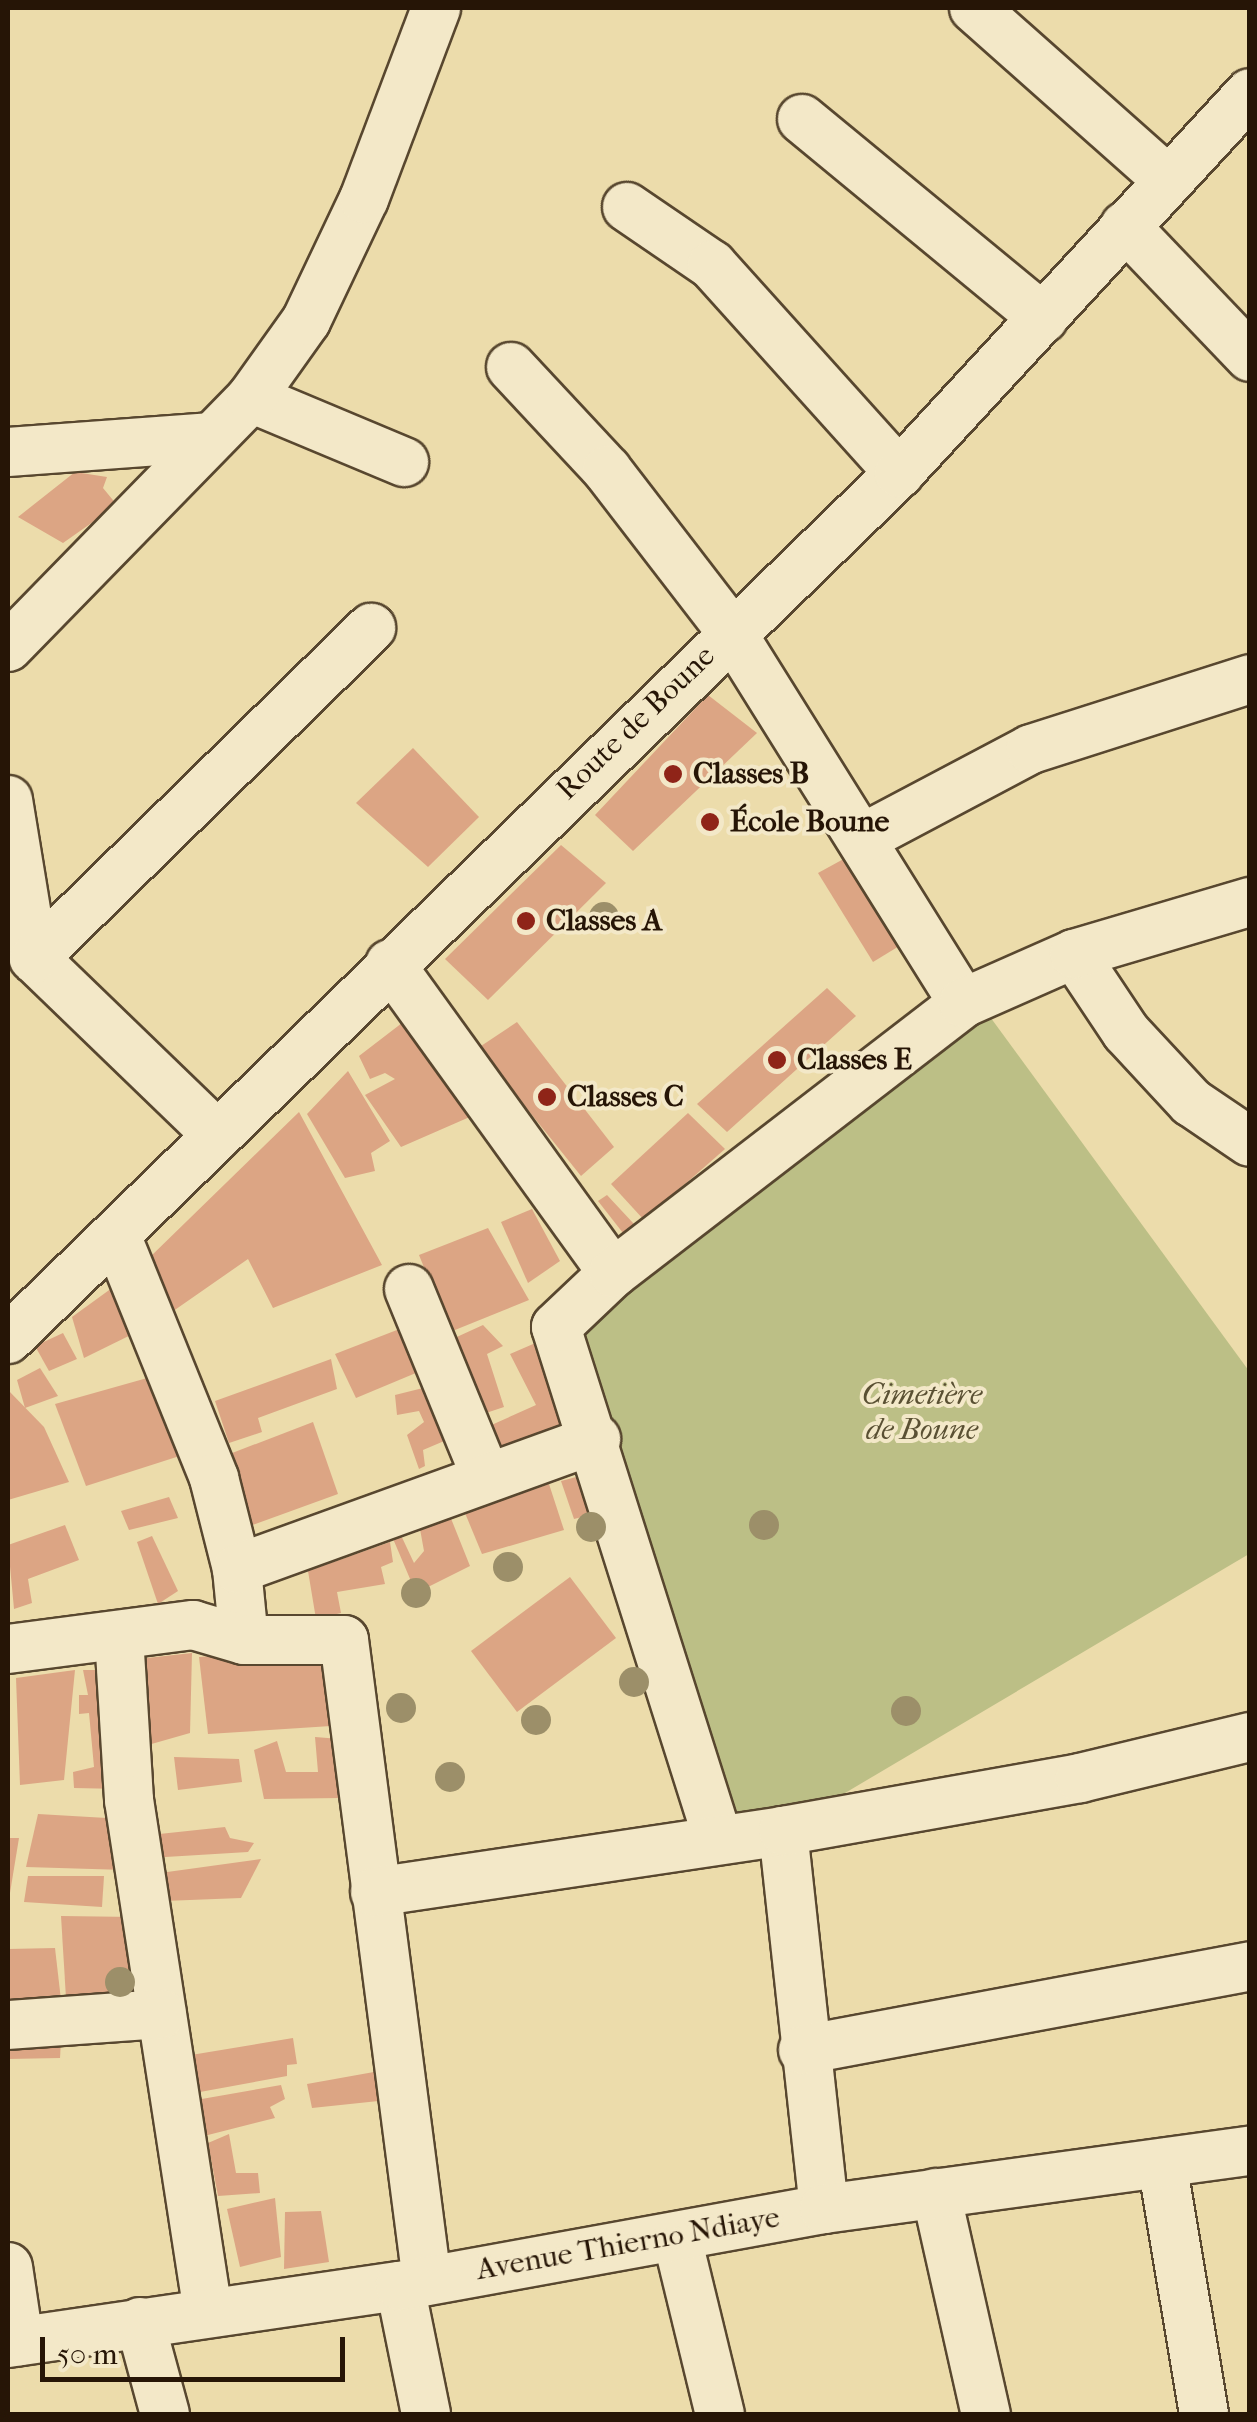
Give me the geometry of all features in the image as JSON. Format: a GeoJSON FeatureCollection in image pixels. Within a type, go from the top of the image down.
{"type":"FeatureCollection","features":[{"type":"Feature","properties":{"kind":"street"},"geometry":{"type":"LineString","coordinates":[[8,647],[252,398],[306,321],[364,199],[436,8]]}},
{"type":"Feature","properties":{"kind":"street"},"geometry":{"type":"LineString","coordinates":[[974,8],[1168,180]]}},
{"type":"Feature","properties":{"kind":"street","name":"Route de Boune"},"geometry":{"type":"LineString","coordinates":[[8,1339],[730,630],[899,473],[1250,94]]}},
{"type":"Feature","properties":{"kind":"street"},"geometry":{"type":"LineString","coordinates":[[802,119],[1044,318]]}},
{"type":"Feature","properties":{"kind":"street"},"geometry":{"type":"LineString","coordinates":[[627,208],[712,264],[899,473]]}},
{"type":"Feature","properties":{"kind":"street"},"geometry":{"type":"LineString","coordinates":[[1124,226],[1250,357]]}},
{"type":"Feature","properties":{"kind":"street"},"geometry":{"type":"LineString","coordinates":[[512,366],[607,470],[730,630],[962,1003]]}},
{"type":"Feature","properties":{"kind":"street"},"geometry":{"type":"LineString","coordinates":[[252,398],[404,462]]}},
{"type":"Feature","properties":{"kind":"street"},"geometry":{"type":"LineString","coordinates":[[8,452],[212,437]]}},
{"type":"Feature","properties":{"kind":"street"},"geometry":{"type":"LineString","coordinates":[[27,965],[370,628]]}},
{"type":"Feature","properties":{"kind":"street"},"geometry":{"type":"LineString","coordinates":[[862,838],[1031,748],[1250,679]]}},
{"type":"Feature","properties":{"kind":"street"},"geometry":{"type":"LineString","coordinates":[[8,800],[27,965],[217,1135]]}},
{"type":"Feature","properties":{"kind":"street"},"geometry":{"type":"LineString","coordinates":[[718,1839],[596,1439],[556,1327],[613,1273],[962,1003],[1074,954],[1250,902]]}},
{"type":"Feature","properties":{"kind":"street"},"geometry":{"type":"LineString","coordinates":[[1074,954],[1126,1032],[1178,1088],[1250,1142]]}},
{"type":"Feature","properties":{"kind":"street"},"geometry":{"type":"LineString","coordinates":[[390,964],[613,1273]]}},
{"type":"Feature","properties":{"kind":"street"},"geometry":{"type":"LineString","coordinates":[[116,1235],[196,1423],[238,1569],[244,1640]]}},
{"type":"Feature","properties":{"kind":"street"},"geometry":{"type":"LineString","coordinates":[[410,1289],[486,1477]]}},
{"type":"Feature","properties":{"kind":"street"},"geometry":{"type":"LineString","coordinates":[[238,1569],[596,1439]]}},
{"type":"Feature","properties":{"kind":"street"},"geometry":{"type":"LineString","coordinates":[[8,1649],[193,1624],[244,1640],[336,1635],[349,1648],[426,2414]]}},
{"type":"Feature","properties":{"kind":"street"},"geometry":{"type":"LineString","coordinates":[[119,1636],[129,1800],[208,2312]]}},
{"type":"Feature","properties":{"kind":"street"},"geometry":{"type":"LineString","coordinates":[[376,1892],[783,1831],[1080,1778],[1250,1737]]}},
{"type":"Feature","properties":{"kind":"street"},"geometry":{"type":"LineString","coordinates":[[783,1831],[803,2050],[824,2208]]}},
{"type":"Feature","properties":{"kind":"street"},"geometry":{"type":"LineString","coordinates":[[803,2050],[1250,1966]]}},
{"type":"Feature","properties":{"kind":"street"},"geometry":{"type":"LineString","coordinates":[[8,2025],[162,2014]]}},
{"type":"Feature","properties":{"kind":"street","name":"Avenue Thierno Ndiaye"},"geometry":{"type":"LineString","coordinates":[[13,2342],[414,2283],[824,2208],[1250,2151]]}},
{"type":"Feature","properties":{"kind":"street"},"geometry":{"type":"LineString","coordinates":[[1162,2162],[1204,2414]]}},
{"type":"Feature","properties":{"kind":"street"},"geometry":{"type":"LineString","coordinates":[[936,2193],[982,2414]]}},
{"type":"Feature","properties":{"kind":"street"},"geometry":{"type":"LineString","coordinates":[[676,2238],[720,2414]]}},
{"type":"Feature","properties":{"kind":"street"},"geometry":{"type":"LineString","coordinates":[[8,2267],[13,2342]]}},
{"type":"Feature","properties":{"kind":"street"},"geometry":{"type":"LineString","coordinates":[[140,2322],[165,2414]]}},
{"type":"Feature","properties":{"kind":"green space","name":"Cimetière de Boune"},"geometry":{"type":"Polygon","coordinates":[[[977,999],[1249,1371],[1249,1554],[818,1809],[727,1818],[575,1326],[977,999]]]}},
{"type":"Feature","properties":{"kind":"building"},"geometry":{"type":"Polygon","coordinates":[[[75,472],[107,477],[103,488],[117,505],[63,543],[18,517],[75,472]]]}},
{"type":"Feature","properties":{"kind":"building","name":"Classes B"},"geometry":{"type":"Polygon","coordinates":[[[708,695],[757,733],[633,851],[595,815],[708,695]]]}},
{"type":"Feature","properties":{"kind":"building"},"geometry":{"type":"Polygon","coordinates":[[[413,748],[479,817],[428,867],[356,803],[413,748]]]}},
{"type":"Feature","properties":{"kind":"building","name":"Classes A"},"geometry":{"type":"Polygon","coordinates":[[[561,845],[606,883],[488,1000],[445,959],[561,845]]]}},
{"type":"Feature","properties":{"kind":"building"},"geometry":{"type":"Polygon","coordinates":[[[860,850],[914,937],[873,962],[818,873],[860,850]]]}},
{"type":"Feature","properties":{"kind":"building","name":"Classes E"},"geometry":{"type":"Polygon","coordinates":[[[827,988],[856,1016],[727,1132],[697,1104],[827,988]]]}},
{"type":"Feature","properties":{"kind":"building"},"geometry":{"type":"Polygon","coordinates":[[[415,1013],[488,1109],[401,1147],[365,1095],[395,1079],[385,1073],[370,1079],[359,1056],[415,1013]]]}},
{"type":"Feature","properties":{"kind":"building","name":"Classes C"},"geometry":{"type":"Polygon","coordinates":[[[517,1022],[614,1147],[581,1176],[478,1048],[517,1022]]]}},
{"type":"Feature","properties":{"kind":"building"},"geometry":{"type":"Polygon","coordinates":[[[348,1071],[390,1141],[371,1153],[375,1171],[345,1178],[307,1114],[348,1071]]]}},
{"type":"Feature","properties":{"kind":"building"},"geometry":{"type":"Polygon","coordinates":[[[299,1112],[382,1265],[273,1308],[248,1259],[169,1314],[149,1258],[299,1112]]]}},
{"type":"Feature","properties":{"kind":"building"},"geometry":{"type":"Polygon","coordinates":[[[688,1113],[725,1149],[644,1220],[611,1184],[688,1113]]]}},
{"type":"Feature","properties":{"kind":"building"},"geometry":{"type":"Polygon","coordinates":[[[607,1195],[634,1224],[637,1238],[630,1242],[598,1201],[607,1195]]]}},
{"type":"Feature","properties":{"kind":"building"},"geometry":{"type":"Polygon","coordinates":[[[532,1209],[560,1261],[528,1283],[501,1222],[532,1209]]]}},
{"type":"Feature","properties":{"kind":"building"},"geometry":{"type":"Polygon","coordinates":[[[488,1228],[529,1300],[450,1332],[419,1255],[488,1228]]]}},
{"type":"Feature","properties":{"kind":"building"},"geometry":{"type":"Polygon","coordinates":[[[123,1280],[145,1328],[84,1358],[72,1317],[123,1280]]]}},
{"type":"Feature","properties":{"kind":"building"},"geometry":{"type":"Polygon","coordinates":[[[415,1323],[435,1365],[356,1398],[335,1354],[415,1323]]]}},
{"type":"Feature","properties":{"kind":"building"},"geometry":{"type":"Polygon","coordinates":[[[483,1325],[503,1346],[487,1354],[504,1407],[480,1415],[448,1341],[483,1325]]]}},
{"type":"Feature","properties":{"kind":"building"},"geometry":{"type":"Polygon","coordinates":[[[63,1333],[77,1359],[49,1371],[35,1346],[63,1333]]]}},
{"type":"Feature","properties":{"kind":"building"},"geometry":{"type":"Polygon","coordinates":[[[547,1338],[582,1420],[495,1451],[478,1431],[536,1405],[510,1354],[547,1338]]]}},
{"type":"Feature","properties":{"kind":"building"},"geometry":{"type":"Polygon","coordinates":[[[331,1359],[337,1389],[258,1418],[262,1432],[229,1443],[215,1401],[331,1359]]]}},
{"type":"Feature","properties":{"kind":"building"},"geometry":{"type":"Polygon","coordinates":[[[40,1368],[58,1396],[25,1408],[17,1380],[40,1368]]]}},
{"type":"Feature","properties":{"kind":"building"},"geometry":{"type":"Polygon","coordinates":[[[165,1373],[189,1453],[86,1486],[55,1404],[165,1373]]]}},
{"type":"Feature","properties":{"kind":"building"},"geometry":{"type":"Polygon","coordinates":[[[439,1384],[456,1436],[423,1450],[425,1466],[419,1469],[407,1435],[424,1422],[419,1411],[397,1415],[395,1395],[439,1384]]]}},
{"type":"Feature","properties":{"kind":"building"},"geometry":{"type":"Polygon","coordinates":[[[8,1390],[44,1427],[69,1482],[8,1500],[8,1390]]]}},
{"type":"Feature","properties":{"kind":"building"},"geometry":{"type":"Polygon","coordinates":[[[313,1422],[338,1494],[247,1527],[227,1455],[313,1422]]]}},
{"type":"Feature","properties":{"kind":"building"},"geometry":{"type":"Polygon","coordinates":[[[599,1471],[602,1512],[574,1519],[561,1481],[599,1471]]]}},
{"type":"Feature","properties":{"kind":"building"},"geometry":{"type":"Polygon","coordinates":[[[549,1484],[564,1530],[482,1554],[465,1513],[549,1484]]]}},
{"type":"Feature","properties":{"kind":"building"},"geometry":{"type":"Polygon","coordinates":[[[169,1497],[178,1518],[129,1530],[121,1511],[169,1497]]]}},
{"type":"Feature","properties":{"kind":"building"},"geometry":{"type":"Polygon","coordinates":[[[450,1516],[470,1566],[416,1593],[391,1534],[399,1531],[414,1563],[424,1551],[420,1529],[450,1516]]]}},
{"type":"Feature","properties":{"kind":"building"},"geometry":{"type":"Polygon","coordinates":[[[65,1525],[79,1560],[28,1579],[32,1603],[14,1609],[8,1545],[65,1525]]]}},
{"type":"Feature","properties":{"kind":"building"},"geometry":{"type":"Polygon","coordinates":[[[152,1536],[178,1591],[158,1604],[137,1542],[152,1536]]]}},
{"type":"Feature","properties":{"kind":"building"},"geometry":{"type":"Polygon","coordinates":[[[390,1542],[393,1562],[381,1567],[385,1584],[337,1592],[341,1613],[316,1619],[308,1571],[390,1542]]]}},
{"type":"Feature","properties":{"kind":"building"},"geometry":{"type":"Polygon","coordinates":[[[570,1577],[616,1638],[517,1712],[471,1651],[570,1577]]]}},
{"type":"Feature","properties":{"kind":"building"},"geometry":{"type":"Polygon","coordinates":[[[331,1648],[331,1726],[208,1734],[199,1657],[331,1648]]]}},
{"type":"Feature","properties":{"kind":"building"},"geometry":{"type":"Polygon","coordinates":[[[192,1653],[190,1733],[141,1747],[129,1660],[192,1653]]]}},
{"type":"Feature","properties":{"kind":"building"},"geometry":{"type":"Polygon","coordinates":[[[75,1670],[64,1780],[20,1785],[16,1678],[75,1670]]]}},
{"type":"Feature","properties":{"kind":"building"},"geometry":{"type":"Polygon","coordinates":[[[83,1670],[114,1670],[121,1789],[74,1788],[73,1772],[94,1767],[89,1713],[79,1714],[79,1695],[88,1695],[83,1670]]]}},
{"type":"Feature","properties":{"kind":"building"},"geometry":{"type":"Polygon","coordinates":[[[315,1737],[340,1739],[340,1798],[264,1799],[254,1750],[277,1741],[286,1772],[318,1772],[315,1737]]]}},
{"type":"Feature","properties":{"kind":"building"},"geometry":{"type":"Polygon","coordinates":[[[174,1757],[239,1759],[242,1782],[178,1790],[174,1757]]]}},
{"type":"Feature","properties":{"kind":"building"},"geometry":{"type":"Polygon","coordinates":[[[38,1814],[124,1819],[125,1870],[26,1867],[38,1814]]]}},
{"type":"Feature","properties":{"kind":"building"},"geometry":{"type":"Polygon","coordinates":[[[225,1827],[230,1838],[254,1843],[248,1852],[149,1858],[150,1835],[225,1827]]]}},
{"type":"Feature","properties":{"kind":"building"},"geometry":{"type":"Polygon","coordinates":[[[8,1838],[19,1838],[8,1905],[8,1838]]]}},
{"type":"Feature","properties":{"kind":"building"},"geometry":{"type":"Polygon","coordinates":[[[261,1859],[241,1898],[164,1901],[160,1873],[261,1859]]]}},
{"type":"Feature","properties":{"kind":"building"},"geometry":{"type":"Polygon","coordinates":[[[28,1876],[104,1876],[102,1907],[24,1902],[28,1876]]]}},
{"type":"Feature","properties":{"kind":"building"},"geometry":{"type":"Polygon","coordinates":[[[61,1916],[135,1917],[139,1999],[66,1998],[61,1916]]]}},
{"type":"Feature","properties":{"kind":"building"},"geometry":{"type":"Polygon","coordinates":[[[55,1948],[61,2000],[8,2002],[8,1949],[55,1948]]]}},
{"type":"Feature","properties":{"kind":"building"},"geometry":{"type":"Polygon","coordinates":[[[62,2023],[60,2058],[8,2059],[8,2026],[62,2023]]]}},
{"type":"Feature","properties":{"kind":"building"},"geometry":{"type":"Polygon","coordinates":[[[293,2038],[297,2064],[287,2065],[287,2076],[189,2094],[185,2056],[293,2038]]]}},
{"type":"Feature","properties":{"kind":"building"},"geometry":{"type":"Polygon","coordinates":[[[385,2070],[388,2100],[312,2108],[307,2084],[385,2070]]]}},
{"type":"Feature","properties":{"kind":"building"},"geometry":{"type":"Polygon","coordinates":[[[281,2085],[285,2099],[270,2107],[275,2118],[204,2136],[196,2100],[281,2085]]]}},
{"type":"Feature","properties":{"kind":"building"},"geometry":{"type":"Polygon","coordinates":[[[229,2134],[236,2173],[258,2173],[260,2193],[218,2196],[208,2143],[229,2134]]]}},
{"type":"Feature","properties":{"kind":"building"},"geometry":{"type":"Polygon","coordinates":[[[275,2198],[281,2257],[240,2267],[227,2209],[275,2198]]]}},
{"type":"Feature","properties":{"kind":"building"},"geometry":{"type":"Polygon","coordinates":[[[321,2211],[329,2262],[284,2269],[285,2212],[321,2211]]]}},
{"type":"Feature","properties":{"kind":"place","name":"Classes B"},"geometry":{"type":"Point","coordinates":[673,774]}},
{"type":"Feature","properties":{"kind":"place","name":"École Boune"},"geometry":{"type":"Point","coordinates":[710,822]}},
{"type":"Feature","properties":{"kind":"place","name":"Classes A"},"geometry":{"type":"Point","coordinates":[526,921]}},
{"type":"Feature","properties":{"kind":"place","name":"Classes E"},"geometry":{"type":"Point","coordinates":[777,1060]}},
{"type":"Feature","properties":{"kind":"place","name":"Classes C"},"geometry":{"type":"Point","coordinates":[547,1097]}}]}
